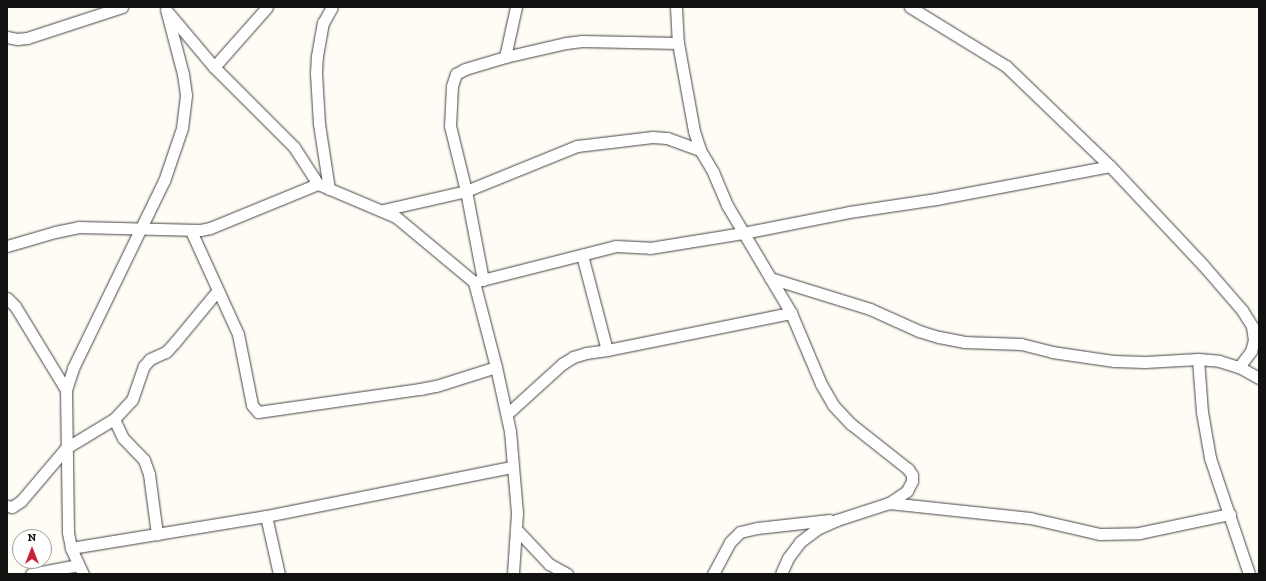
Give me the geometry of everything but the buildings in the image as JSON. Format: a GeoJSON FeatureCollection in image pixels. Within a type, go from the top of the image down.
{"type":"FeatureCollection","features":[{"type":"Feature","properties":{"kind":"street"},"geometry":{"type":"LineString","coordinates":[[7,37],[17,39],[27,38],[122,7]]}},
{"type":"Feature","properties":{"kind":"street"},"geometry":{"type":"LineString","coordinates":[[214,67],[267,7]]}},
{"type":"Feature","properties":{"kind":"street"},"geometry":{"type":"LineString","coordinates":[[329,188],[319,124],[316,73],[317,56],[323,22],[332,7]]}},
{"type":"Feature","properties":{"kind":"street"},"geometry":{"type":"LineString","coordinates":[[505,57],[516,7]]}},
{"type":"Feature","properties":{"kind":"street"},"geometry":{"type":"LineString","coordinates":[[676,7],[678,43],[694,131],[700,150],[713,172],[727,205],[791,313],[821,384],[833,405],[851,424],[908,469],[912,475],[912,481],[907,491],[889,503],[837,520],[817,529],[800,542],[788,558],[781,574]]}},
{"type":"Feature","properties":{"kind":"street"},"geometry":{"type":"LineString","coordinates":[[910,7],[1006,66],[1110,166],[1242,310],[1252,326],[1254,340],[1251,351],[1239,367]]}},
{"type":"Feature","properties":{"kind":"street"},"geometry":{"type":"LineString","coordinates":[[166,9],[214,67],[294,147],[318,184],[383,210],[407,225],[479,281]]}},
{"type":"Feature","properties":{"kind":"street"},"geometry":{"type":"LineString","coordinates":[[31,574],[80,570],[71,548],[66,513],[66,390],[73,368],[164,181],[182,128],[186,95],[183,74],[166,9]]}},
{"type":"Feature","properties":{"kind":"street"},"geometry":{"type":"LineString","coordinates":[[513,574],[517,530],[510,431],[479,281],[466,191],[450,126],[452,86],[456,74],[465,69],[505,57],[566,42],[678,43]]}},
{"type":"Feature","properties":{"kind":"street"},"geometry":{"type":"LineString","coordinates":[[383,210],[466,191],[577,146],[652,137],[667,138],[700,150]]}},
{"type":"Feature","properties":{"kind":"street"},"geometry":{"type":"LineString","coordinates":[[479,281],[616,246],[650,248],[743,234],[850,212],[936,199],[1110,166]]}},
{"type":"Feature","properties":{"kind":"street"},"geometry":{"type":"LineString","coordinates":[[7,246],[78,227],[190,232],[210,228],[318,184]]}},
{"type":"Feature","properties":{"kind":"street"},"geometry":{"type":"LineString","coordinates":[[190,232],[238,334],[252,405],[258,412],[436,386],[496,367]]}},
{"type":"Feature","properties":{"kind":"street"},"geometry":{"type":"LineString","coordinates":[[582,255],[607,350]]}},
{"type":"Feature","properties":{"kind":"street"},"geometry":{"type":"LineString","coordinates":[[770,278],[870,309],[919,331],[939,337],[964,342],[1021,344],[1052,352],[1114,361],[1145,362],[1198,359],[1220,361],[1239,367],[1259,378]]}},
{"type":"Feature","properties":{"kind":"street"},"geometry":{"type":"LineString","coordinates":[[7,506],[12,506],[21,501],[66,448],[114,419],[132,400],[144,366],[150,360],[166,352],[218,290]]}},
{"type":"Feature","properties":{"kind":"street"},"geometry":{"type":"LineString","coordinates":[[7,298],[15,306],[66,390]]}},
{"type":"Feature","properties":{"kind":"street"},"geometry":{"type":"LineString","coordinates":[[507,414],[562,364],[573,357],[586,353],[791,313]]}},
{"type":"Feature","properties":{"kind":"street"},"geometry":{"type":"LineString","coordinates":[[1198,359],[1202,412],[1210,458],[1249,574]]}},
{"type":"Feature","properties":{"kind":"street"},"geometry":{"type":"LineString","coordinates":[[114,419],[123,438],[144,460],[149,474],[157,534]]}},
{"type":"Feature","properties":{"kind":"street"},"geometry":{"type":"LineString","coordinates":[[71,548],[266,516],[512,467]]}},
{"type":"Feature","properties":{"kind":"street"},"geometry":{"type":"LineString","coordinates":[[889,503],[1030,518],[1100,534],[1139,533],[1230,514]]}},
{"type":"Feature","properties":{"kind":"street"},"geometry":{"type":"LineString","coordinates":[[266,516],[279,574]]}},
{"type":"Feature","properties":{"kind":"street"},"geometry":{"type":"LineString","coordinates":[[713,574],[730,542],[740,532],[757,528],[837,520]]}},
{"type":"Feature","properties":{"kind":"street"},"geometry":{"type":"LineString","coordinates":[[517,530],[549,564],[567,574]]}}]}
